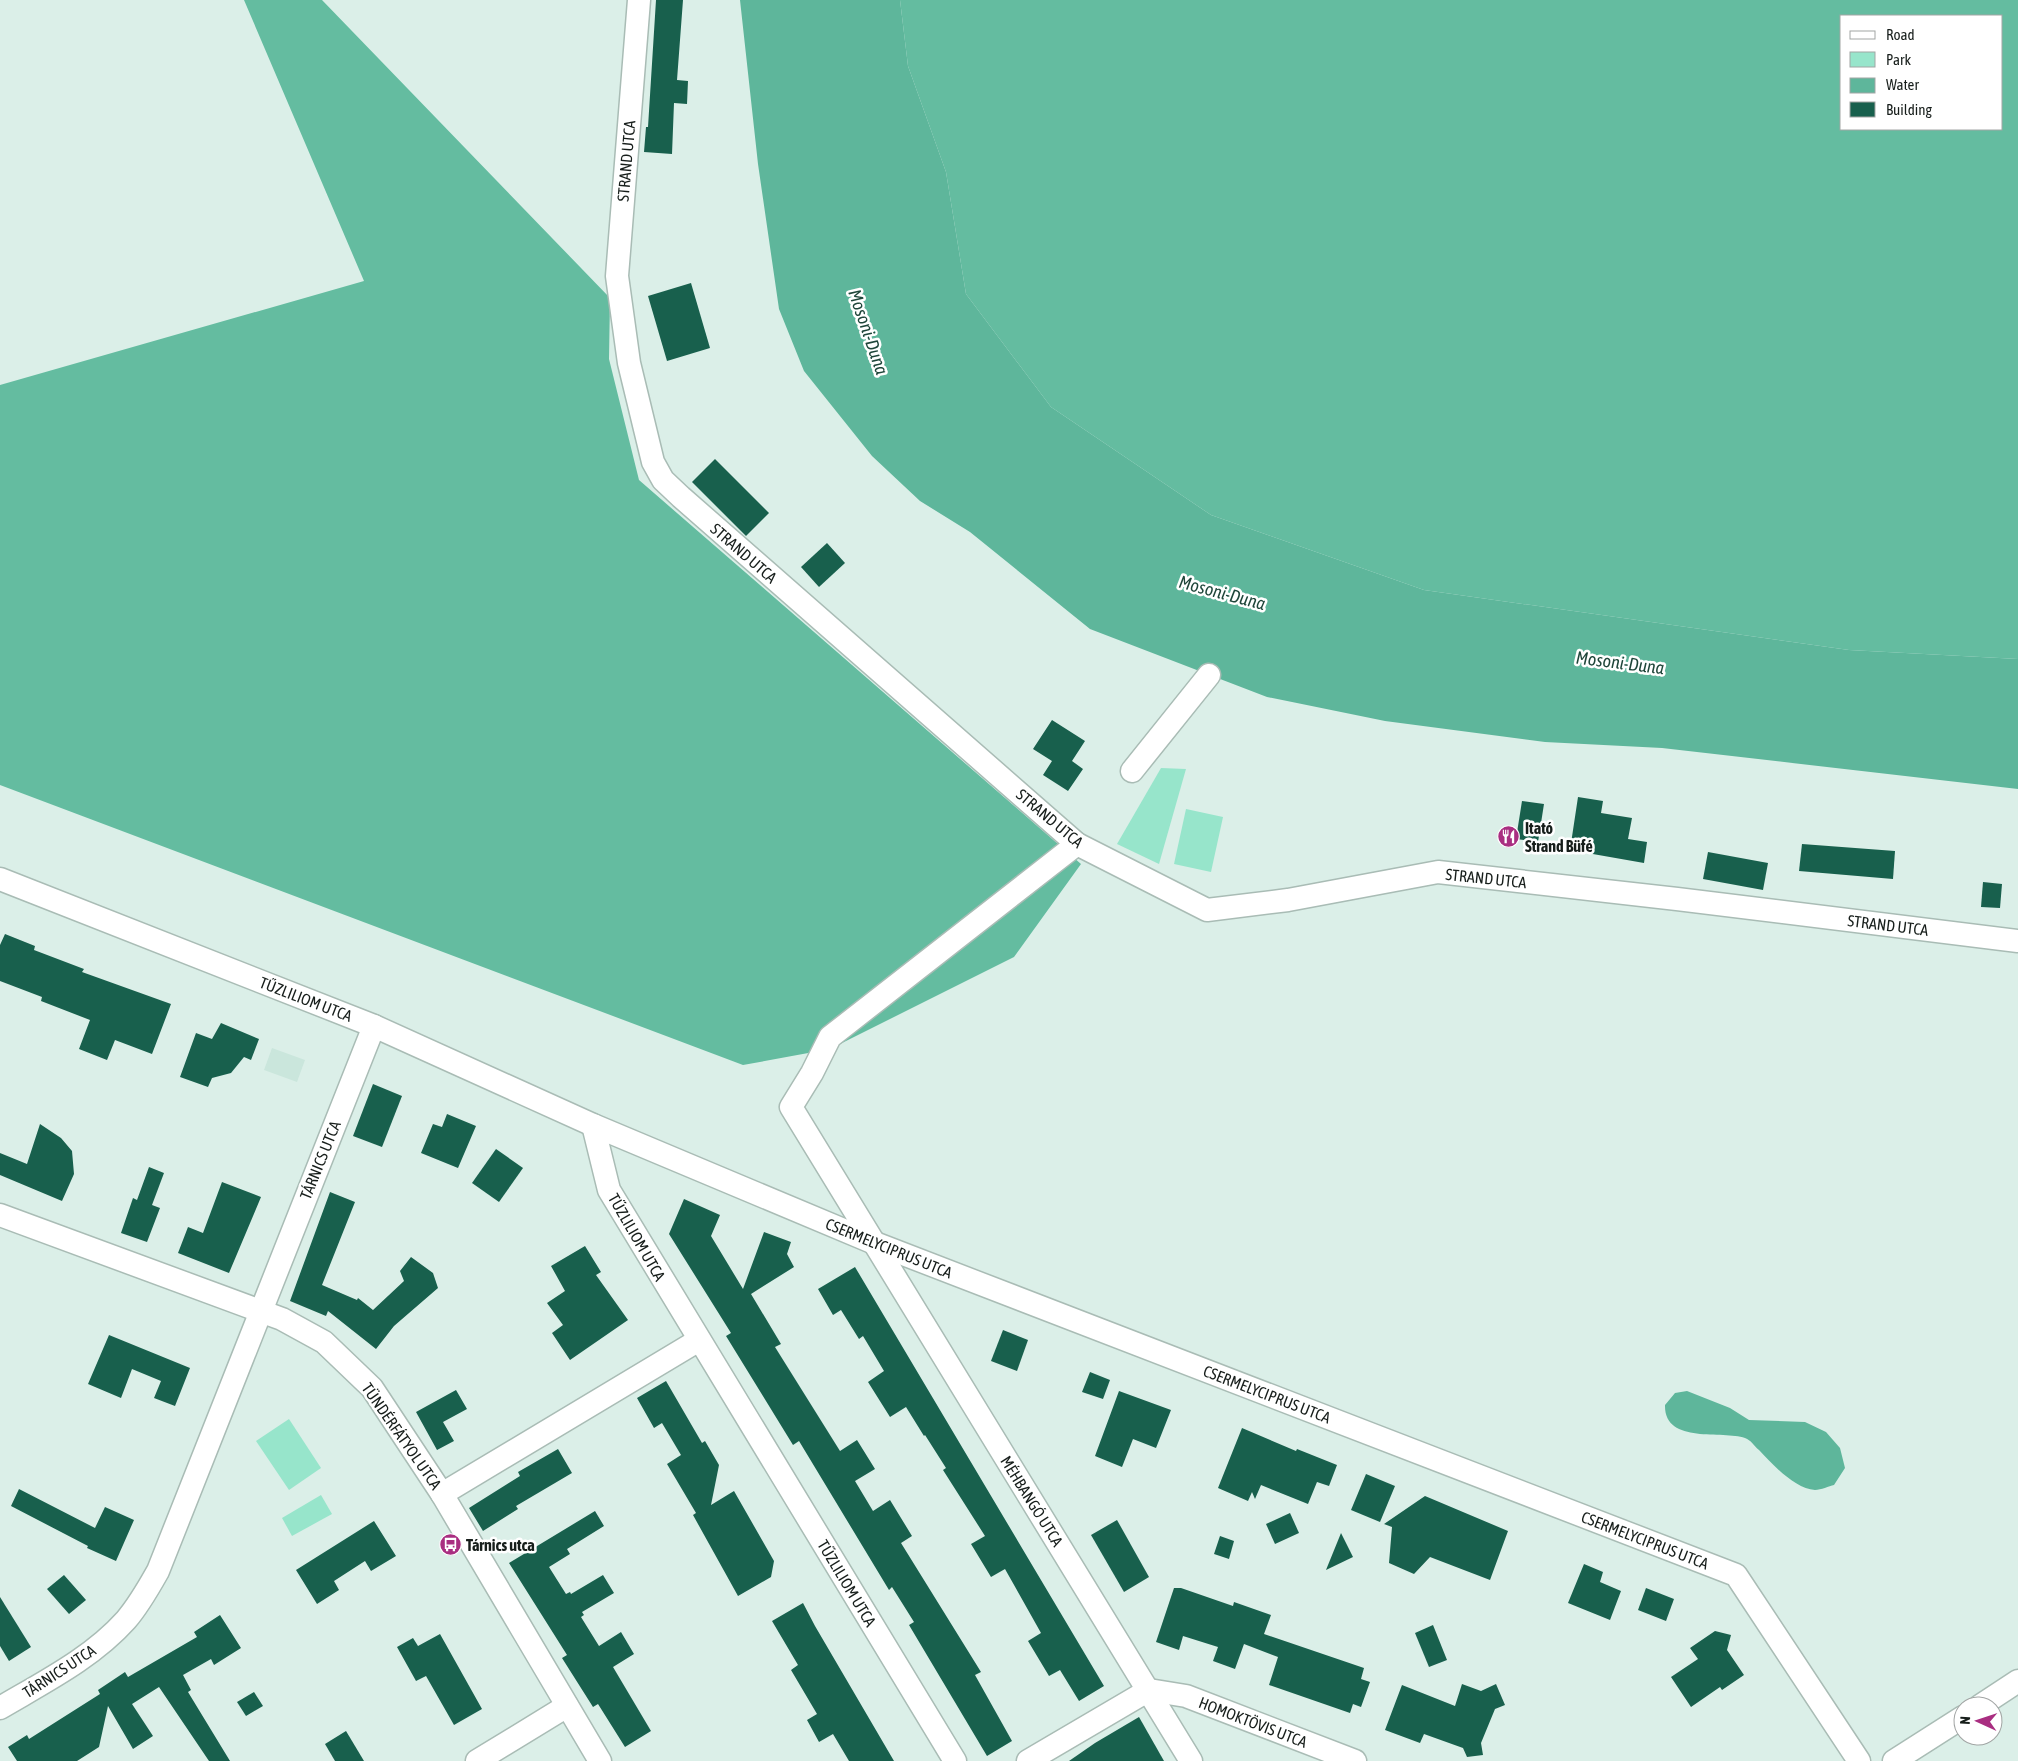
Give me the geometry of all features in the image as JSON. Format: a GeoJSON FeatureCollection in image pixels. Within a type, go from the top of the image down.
{"type":"FeatureCollection","features":[{"type":"Feature","properties":{"kind":"street","name":"STRAND UTCA"},"geometry":{"type":"LineString","coordinates":[[639,0],[617,276],[628,363],[653,462],[663,480],[681,497],[1077,844],[1138,877],[1207,910],[1288,900],[1438,872],[1677,899],[2018,942]]}},
{"type":"Feature","properties":{"kind":"street"},"geometry":{"type":"LineString","coordinates":[[1132,771],[1209,675]]}},
{"type":"Feature","properties":{"kind":"street","name":"MÉHBANGÓ UTCA"},"geometry":{"type":"LineString","coordinates":[[1077,844],[830,1037],[812,1073],[791,1107],[1191,1761]]}},
{"type":"Feature","properties":{"kind":"street","name":"TŰZLILIOM UTCA"},"geometry":{"type":"LineString","coordinates":[[0,879],[374,1026],[593,1125],[609,1190],[955,1761]]}},
{"type":"Feature","properties":{"kind":"street","name":"TÁRNICS UTCA"},"geometry":{"type":"LineString","coordinates":[[0,1708],[91,1653],[128,1618],[158,1571],[259,1310],[374,1026]]}},
{"type":"Feature","properties":{"kind":"street","name":"CSERMELYCIPRUS UTCA"},"geometry":{"type":"LineString","coordinates":[[593,1125],[872,1242],[1736,1575],[1859,1761]]}},
{"type":"Feature","properties":{"kind":"street","name":"TÜNDÉRFÁTYOL UTCA"},"geometry":{"type":"LineString","coordinates":[[0,1216],[259,1310],[282,1319],[324,1342],[372,1388],[442,1494],[600,1761]]}},
{"type":"Feature","properties":{"kind":"street"},"geometry":{"type":"LineString","coordinates":[[442,1494],[699,1340]]}},
{"type":"Feature","properties":{"kind":"street"},"geometry":{"type":"LineString","coordinates":[[1995,1696],[2018,1681]]}},
{"type":"Feature","properties":{"kind":"street"},"geometry":{"type":"LineString","coordinates":[[1028,1761],[1149,1690]]}},
{"type":"Feature","properties":{"kind":"street","name":"HOMOKTÖVIS UTCA"},"geometry":{"type":"LineString","coordinates":[[1149,1690],[1186,1696],[1355,1761]]}},
{"type":"Feature","properties":{"kind":"street"},"geometry":{"type":"LineString","coordinates":[[477,1761],[567,1706]]}},
{"type":"Feature","properties":{"kind":"street"},"geometry":{"type":"LineString","coordinates":[[1901,1760],[1953,1724]]}},
{"type":"Feature","properties":{"kind":"shaded area"},"geometry":{"type":"Polygon","coordinates":[[[244,0],[322,0],[610,298],[609,359],[639,480],[1081,864],[1014,957],[830,1049],[743,1065],[0,785],[0,385],[364,281],[244,0]]]}},
{"type":"Feature","properties":{"kind":"shaded area"},"geometry":{"type":"Polygon","coordinates":[[[900,0],[2018,0],[2018,659],[1849,650],[1424,590],[1211,515],[1051,407],[966,294],[946,172],[908,66],[900,0]]]}},
{"type":"Feature","properties":{"kind":"shaded area"},"geometry":{"type":"Polygon","coordinates":[[[272,1048],[305,1060],[297,1082],[264,1070],[272,1048]]]}},
{"type":"Feature","properties":{"kind":"green space"},"geometry":{"type":"Polygon","coordinates":[[[1161,768],[1186,769],[1159,864],[1117,844],[1161,768]]]}},
{"type":"Feature","properties":{"kind":"green space"},"geometry":{"type":"Polygon","coordinates":[[[1186,809],[1223,817],[1211,872],[1174,864],[1186,809]]]}},
{"type":"Feature","properties":{"kind":"green space"},"geometry":{"type":"Polygon","coordinates":[[[289,1419],[321,1468],[289,1490],[256,1441],[289,1419]]]}},
{"type":"Feature","properties":{"kind":"green space"},"geometry":{"type":"Polygon","coordinates":[[[321,1495],[332,1514],[292,1536],[282,1518],[321,1495]]]}},
{"type":"Feature","properties":{"kind":"water","name":"Mosoni-Duna"},"geometry":{"type":"Polygon","coordinates":[[[740,0],[900,0],[908,66],[946,172],[966,294],[1051,407],[1211,515],[1424,590],[1849,650],[2018,659],[2018,789],[1662,748],[1545,742],[1385,721],[1267,697],[1090,629],[970,532],[920,501],[872,456],[804,371],[779,309],[758,164],[740,0]]]}},
{"type":"Feature","properties":{"kind":"water"},"geometry":{"type":"Polygon","coordinates":[[[1687,1391],[1730,1408],[1749,1420],[1805,1422],[1826,1432],[1840,1448],[1845,1468],[1834,1485],[1817,1490],[1807,1489],[1784,1475],[1745,1438],[1696,1434],[1684,1431],[1674,1426],[1667,1418],[1665,1405],[1675,1393],[1687,1391]]]}},
{"type":"Feature","properties":{"kind":"building"},"geometry":{"type":"Polygon","coordinates":[[[656,0],[683,0],[677,80],[688,81],[687,104],[674,103],[672,154],[644,152],[646,127],[648,127],[656,0]]]}},
{"type":"Feature","properties":{"kind":"building"},"geometry":{"type":"Polygon","coordinates":[[[691,283],[710,348],[667,361],[648,296],[691,283]]]}},
{"type":"Feature","properties":{"kind":"building"},"geometry":{"type":"Polygon","coordinates":[[[715,459],[769,513],[746,536],[692,482],[715,459]]]}},
{"type":"Feature","properties":{"kind":"building"},"geometry":{"type":"Polygon","coordinates":[[[827,543],[845,563],[819,587],[801,567],[827,543]]]}},
{"type":"Feature","properties":{"kind":"building"},"geometry":{"type":"Polygon","coordinates":[[[1052,720],[1085,741],[1072,761],[1083,769],[1068,791],[1043,775],[1052,761],[1033,749],[1052,720]]]}},
{"type":"Feature","properties":{"kind":"building"},"geometry":{"type":"Polygon","coordinates":[[[1578,797],[1603,801],[1601,813],[1632,818],[1628,839],[1647,842],[1644,863],[1570,850],[1578,797]]]}},
{"type":"Feature","properties":{"kind":"building"},"geometry":{"type":"Polygon","coordinates":[[[1522,801],[1544,804],[1538,842],[1516,839],[1522,801]]]}},
{"type":"Feature","properties":{"kind":"building"},"geometry":{"type":"Polygon","coordinates":[[[1802,844],[1895,851],[1893,879],[1799,871],[1802,844]]]}},
{"type":"Feature","properties":{"kind":"building"},"geometry":{"type":"Polygon","coordinates":[[[1708,852],[1768,863],[1763,890],[1703,879],[1708,852]]]}},
{"type":"Feature","properties":{"kind":"building"},"geometry":{"type":"Polygon","coordinates":[[[1983,882],[2002,884],[2000,908],[1981,907],[1983,882]]]}},
{"type":"Feature","properties":{"kind":"building"},"geometry":{"type":"Polygon","coordinates":[[[5,934],[35,946],[34,950],[84,969],[82,972],[171,1004],[152,1054],[115,1040],[107,1060],[79,1049],[90,1020],[41,1001],[42,997],[0,981],[0,945],[5,934]]]}},
{"type":"Feature","properties":{"kind":"building"},"geometry":{"type":"Polygon","coordinates":[[[221,1023],[259,1039],[251,1060],[244,1057],[231,1073],[212,1078],[208,1087],[180,1077],[196,1033],[212,1039],[221,1023]]]}},
{"type":"Feature","properties":{"kind":"building"},"geometry":{"type":"Polygon","coordinates":[[[373,1084],[402,1096],[382,1147],[353,1136],[373,1084]]]}},
{"type":"Feature","properties":{"kind":"building"},"geometry":{"type":"Polygon","coordinates":[[[447,1114],[476,1126],[458,1168],[421,1153],[433,1124],[442,1127],[447,1114]]]}},
{"type":"Feature","properties":{"kind":"building"},"geometry":{"type":"Polygon","coordinates":[[[40,1124],[61,1138],[72,1151],[74,1174],[62,1201],[0,1175],[0,1153],[27,1164],[40,1124]]]}},
{"type":"Feature","properties":{"kind":"building"},"geometry":{"type":"Polygon","coordinates":[[[496,1149],[523,1168],[499,1202],[472,1183],[496,1149]]]}},
{"type":"Feature","properties":{"kind":"building"},"geometry":{"type":"Polygon","coordinates":[[[149,1167],[164,1173],[152,1205],[160,1208],[147,1242],[121,1233],[133,1198],[137,1200],[149,1167]]]}},
{"type":"Feature","properties":{"kind":"building"},"geometry":{"type":"Polygon","coordinates":[[[222,1182],[261,1197],[229,1273],[178,1253],[188,1227],[203,1233],[222,1182]]]}},
{"type":"Feature","properties":{"kind":"building"},"geometry":{"type":"Polygon","coordinates":[[[330,1192],[355,1202],[322,1285],[357,1300],[358,1298],[373,1310],[404,1281],[400,1271],[411,1257],[433,1273],[438,1288],[394,1326],[376,1349],[328,1311],[326,1316],[290,1301],[330,1192]]]}},
{"type":"Feature","properties":{"kind":"building"},"geometry":{"type":"Polygon","coordinates":[[[684,1199],[720,1215],[711,1236],[743,1289],[764,1232],[791,1242],[787,1254],[794,1267],[751,1294],[781,1344],[775,1347],[840,1451],[857,1440],[875,1469],[855,1481],[873,1511],[890,1500],[912,1536],[901,1543],[981,1672],[975,1675],[1012,1741],[987,1756],[909,1625],[914,1622],[892,1587],[889,1590],[799,1441],[793,1445],[726,1336],[731,1333],[669,1234],[684,1199]]]}},
{"type":"Feature","properties":{"kind":"building"},"geometry":{"type":"Polygon","coordinates":[[[585,1246],[601,1272],[596,1275],[628,1320],[570,1360],[552,1333],[563,1325],[547,1303],[565,1291],[551,1266],[585,1246]]]}},
{"type":"Feature","properties":{"kind":"building"},"geometry":{"type":"Polygon","coordinates":[[[855,1267],[1104,1686],[1079,1701],[1060,1670],[1049,1676],[1028,1641],[1041,1633],[1005,1569],[991,1577],[971,1544],[985,1536],[943,1470],[946,1468],[925,1435],[906,1407],[890,1417],[868,1382],[884,1371],[863,1336],[859,1339],[841,1310],[833,1315],[818,1289],[855,1267]]]}},
{"type":"Feature","properties":{"kind":"building"},"geometry":{"type":"Polygon","coordinates":[[[1003,1330],[1028,1340],[1017,1371],[991,1361],[1003,1330]]]}},
{"type":"Feature","properties":{"kind":"building"},"geometry":{"type":"Polygon","coordinates":[[[109,1335],[190,1368],[175,1406],[154,1398],[161,1381],[132,1369],[121,1398],[88,1384],[109,1335]]]}},
{"type":"Feature","properties":{"kind":"building"},"geometry":{"type":"Polygon","coordinates":[[[1090,1372],[1110,1380],[1103,1399],[1082,1392],[1090,1372]]]}},
{"type":"Feature","properties":{"kind":"building"},"geometry":{"type":"Polygon","coordinates":[[[666,1381],[702,1443],[705,1441],[719,1465],[711,1505],[734,1491],[774,1561],[771,1577],[738,1596],[693,1515],[696,1513],[667,1464],[681,1455],[662,1423],[654,1428],[637,1398],[666,1381]]]}},
{"type":"Feature","properties":{"kind":"building"},"geometry":{"type":"Polygon","coordinates":[[[456,1390],[467,1409],[443,1422],[454,1441],[437,1450],[416,1412],[456,1390]]]}},
{"type":"Feature","properties":{"kind":"building"},"geometry":{"type":"Polygon","coordinates":[[[1119,1391],[1171,1410],[1156,1448],[1133,1439],[1122,1467],[1095,1456],[1119,1391]]]}},
{"type":"Feature","properties":{"kind":"building"},"geometry":{"type":"Polygon","coordinates":[[[1242,1428],[1296,1451],[1297,1449],[1337,1465],[1329,1486],[1317,1482],[1308,1504],[1261,1485],[1255,1499],[1252,1492],[1248,1501],[1218,1488],[1242,1428]]]}},
{"type":"Feature","properties":{"kind":"building"},"geometry":{"type":"Polygon","coordinates":[[[558,1449],[572,1473],[516,1506],[518,1509],[483,1531],[469,1508],[520,1476],[518,1472],[558,1449]]]}},
{"type":"Feature","properties":{"kind":"building"},"geometry":{"type":"Polygon","coordinates":[[[1366,1474],[1395,1486],[1380,1522],[1351,1510],[1366,1474]]]}},
{"type":"Feature","properties":{"kind":"building"},"geometry":{"type":"Polygon","coordinates":[[[19,1489],[95,1528],[105,1507],[134,1520],[116,1561],[87,1548],[88,1546],[11,1506],[19,1489]]]}},
{"type":"Feature","properties":{"kind":"building"},"geometry":{"type":"Polygon","coordinates":[[[1425,1496],[1508,1531],[1490,1580],[1430,1557],[1414,1574],[1389,1563],[1392,1527],[1384,1524],[1425,1496]]]}},
{"type":"Feature","properties":{"kind":"building"},"geometry":{"type":"Polygon","coordinates":[[[595,1511],[604,1526],[567,1549],[570,1554],[549,1567],[566,1594],[570,1592],[571,1594],[603,1575],[614,1593],[582,1612],[584,1615],[581,1617],[599,1646],[621,1632],[634,1654],[613,1667],[651,1731],[625,1747],[598,1704],[593,1707],[562,1658],[567,1655],[509,1563],[595,1511]]]}},
{"type":"Feature","properties":{"kind":"building"},"geometry":{"type":"Polygon","coordinates":[[[1290,1513],[1299,1533],[1275,1544],[1266,1524],[1290,1513]]]}},
{"type":"Feature","properties":{"kind":"building"},"geometry":{"type":"Polygon","coordinates":[[[1117,1520],[1149,1577],[1124,1592],[1091,1535],[1117,1520]]]}},
{"type":"Feature","properties":{"kind":"building"},"geometry":{"type":"Polygon","coordinates":[[[374,1521],[396,1556],[371,1571],[365,1561],[334,1581],[339,1590],[317,1604],[296,1570],[374,1521]]]}},
{"type":"Feature","properties":{"kind":"building"},"geometry":{"type":"Polygon","coordinates":[[[1341,1533],[1353,1557],[1326,1570],[1341,1533]]]}},
{"type":"Feature","properties":{"kind":"building"},"geometry":{"type":"Polygon","coordinates":[[[1220,1536],[1234,1541],[1229,1559],[1214,1554],[1220,1536]]]}},
{"type":"Feature","properties":{"kind":"building"},"geometry":{"type":"Polygon","coordinates":[[[1584,1564],[1603,1572],[1600,1582],[1621,1591],[1610,1620],[1568,1603],[1584,1564]]]}},
{"type":"Feature","properties":{"kind":"building"},"geometry":{"type":"Polygon","coordinates":[[[64,1575],[86,1600],[69,1614],[47,1589],[64,1575]]]}},
{"type":"Feature","properties":{"kind":"building"},"geometry":{"type":"Polygon","coordinates":[[[1174,1588],[1181,1588],[1233,1606],[1234,1602],[1271,1615],[1264,1634],[1364,1668],[1361,1679],[1370,1682],[1361,1707],[1353,1704],[1350,1713],[1269,1685],[1278,1657],[1244,1644],[1235,1669],[1213,1661],[1218,1647],[1183,1636],[1179,1650],[1156,1642],[1174,1588]]]}},
{"type":"Feature","properties":{"kind":"building"},"geometry":{"type":"Polygon","coordinates":[[[1646,1588],[1674,1599],[1666,1621],[1638,1610],[1646,1588]]]}},
{"type":"Feature","properties":{"kind":"building"},"geometry":{"type":"Polygon","coordinates":[[[0,1597],[31,1647],[9,1661],[0,1646],[0,1597]]]}},
{"type":"Feature","properties":{"kind":"building"},"geometry":{"type":"Polygon","coordinates":[[[803,1603],[894,1761],[849,1761],[833,1734],[819,1742],[807,1720],[817,1714],[791,1670],[798,1665],[772,1621],[803,1603]]]}},
{"type":"Feature","properties":{"kind":"building"},"geometry":{"type":"Polygon","coordinates":[[[220,1615],[241,1648],[214,1665],[211,1659],[183,1675],[191,1690],[188,1692],[230,1761],[209,1761],[159,1687],[132,1704],[153,1736],[133,1749],[108,1706],[99,1747],[77,1761],[17,1761],[8,1747],[27,1735],[29,1739],[100,1694],[98,1690],[125,1672],[128,1677],[197,1637],[194,1632],[220,1615]]]}},
{"type":"Feature","properties":{"kind":"building"},"geometry":{"type":"Polygon","coordinates":[[[1433,1625],[1447,1660],[1429,1667],[1415,1633],[1433,1625]]]}},
{"type":"Feature","properties":{"kind":"building"},"geometry":{"type":"Polygon","coordinates":[[[1715,1631],[1731,1635],[1727,1650],[1744,1675],[1722,1690],[1720,1687],[1691,1707],[1671,1677],[1698,1659],[1690,1648],[1715,1631]]]}},
{"type":"Feature","properties":{"kind":"building"},"geometry":{"type":"Polygon","coordinates":[[[440,1634],[482,1709],[454,1725],[426,1676],[416,1681],[397,1647],[413,1638],[418,1646],[440,1634]]]}},
{"type":"Feature","properties":{"kind":"building"},"geometry":{"type":"Polygon","coordinates":[[[1462,1684],[1481,1691],[1496,1684],[1505,1705],[1495,1709],[1481,1743],[1483,1755],[1467,1757],[1463,1748],[1424,1734],[1420,1743],[1385,1730],[1402,1685],[1455,1706],[1462,1684]]]}},
{"type":"Feature","properties":{"kind":"building"},"geometry":{"type":"Polygon","coordinates":[[[254,1692],[263,1706],[246,1716],[237,1702],[254,1692]]]}},
{"type":"Feature","properties":{"kind":"building"},"geometry":{"type":"Polygon","coordinates":[[[1139,1717],[1164,1761],[1069,1761],[1095,1743],[1139,1717]]]}},
{"type":"Feature","properties":{"kind":"building"},"geometry":{"type":"Polygon","coordinates":[[[346,1731],[364,1761],[335,1761],[325,1744],[346,1731]]]}},
{"type":"Feature","properties":{"kind":"place","name":"Itató Strand Büfé"},"geometry":{"type":"Point","coordinates":[1509,837]}},
{"type":"Feature","properties":{"kind":"place","name":"Tárnics utca"},"geometry":{"type":"Point","coordinates":[450,1545]}}]}
